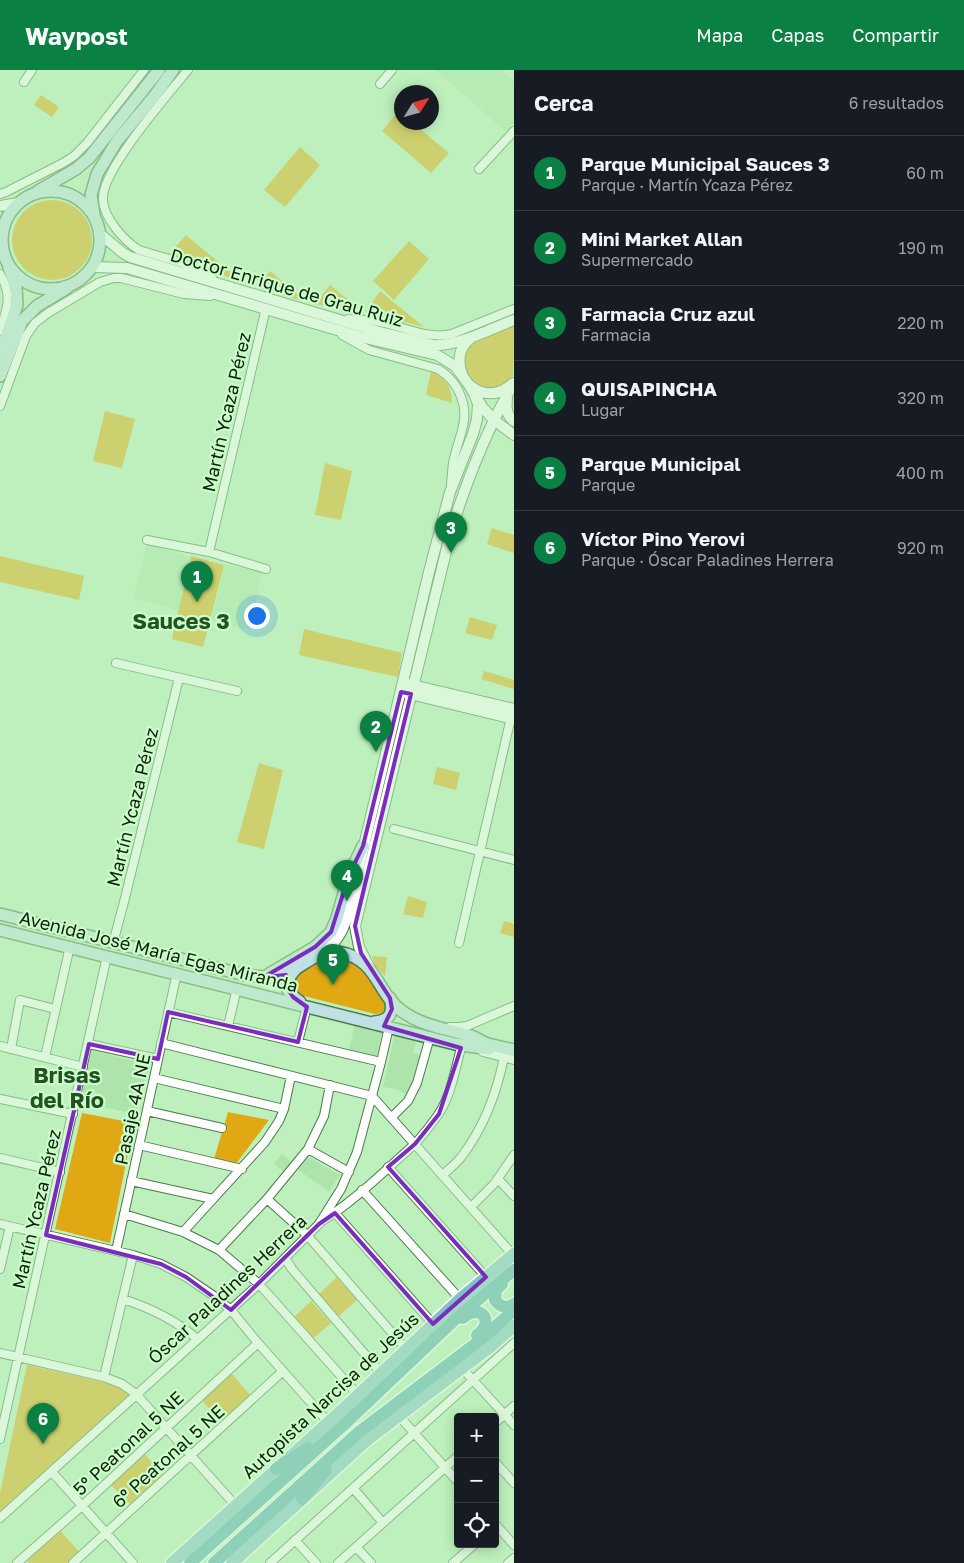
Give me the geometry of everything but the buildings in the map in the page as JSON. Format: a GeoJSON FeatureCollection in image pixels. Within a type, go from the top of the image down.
{"type":"FeatureCollection","features":[{"type":"Feature","properties":{"kind":"highway","name":"Autopista Narcisa de Jesús"},"geometry":{"type":"LineString","coordinates":[[190,1563],[490,1289],[514,1270]]}},
{"type":"Feature","properties":{"kind":"highway"},"geometry":{"type":"LineString","coordinates":[[514,1275],[498,1287],[494,1296],[500,1306],[508,1307],[514,1304]]}},
{"type":"Feature","properties":{"kind":"highway"},"geometry":{"type":"LineString","coordinates":[[214,1563],[354,1436],[483,1338],[514,1310]]}},
{"type":"Feature","properties":{"kind":"highway"},"geometry":{"type":"LineString","coordinates":[[430,1344],[442,1338],[470,1312],[478,1312],[484,1316],[486,1323],[484,1330],[455,1352],[447,1364]]}},
{"type":"Feature","properties":{"kind":"highway"},"geometry":{"type":"LineString","coordinates":[[276,1470],[344,1424]]}},
{"type":"Feature","properties":{"kind":"highway"},"geometry":{"type":"LineString","coordinates":[[302,1499],[354,1436]]}},
{"type":"Feature","properties":{"kind":"main road"},"geometry":{"type":"LineString","coordinates":[[0,354],[14,314],[17,297],[3,251],[4,227],[10,214],[18,203],[76,169],[89,158],[159,70]]}},
{"type":"Feature","properties":{"kind":"main road"},"geometry":{"type":"LineString","coordinates":[[0,376],[19,326],[26,315],[76,282],[93,267],[97,258],[100,241],[99,229],[91,200],[92,187],[97,174],[117,141],[160,97],[173,70]]}},
{"type":"Feature","properties":{"kind":"main road"},"geometry":{"type":"LineString","coordinates":[[30,196],[46,191],[62,192],[78,199],[90,210],[99,229]]}},
{"type":"Feature","properties":{"kind":"main road"},"geometry":{"type":"LineString","coordinates":[[3,251],[15,273],[28,284],[45,289],[61,288],[76,282]]}},
{"type":"Feature","properties":{"kind":"main road"},"geometry":{"type":"LineString","coordinates":[[264,977],[316,947],[331,932],[337,918],[349,875],[363,846]]}},
{"type":"Feature","properties":{"kind":"main road","name":"Avenida José María Egas Miranda"},"geometry":{"type":"LineString","coordinates":[[0,914],[236,974],[264,977],[282,976],[330,951],[345,953],[357,957],[370,968],[390,998],[402,1011],[426,1024],[514,1050]]}},
{"type":"Feature","properties":{"kind":"main road","name":"Avenida José María Egas Miranda"},"geometry":{"type":"LineString","coordinates":[[0,930],[372,1022],[458,1046],[485,1048],[509,1056]]}},
{"type":"Feature","properties":{"kind":"main road"},"geometry":{"type":"LineString","coordinates":[[295,970],[287,980],[287,990],[306,1006]]}},
{"type":"Feature","properties":{"kind":"main road"},"geometry":{"type":"LineString","coordinates":[[372,1022],[382,1021],[390,1015],[392,1009],[390,998]]}},
{"type":"Feature","properties":{"kind":"main road","name":"Autopista Narcisa de Jesús"},"geometry":{"type":"LineString","coordinates":[[172,1563],[276,1470],[460,1299],[514,1254]]}},
{"type":"Feature","properties":{"kind":"main road"},"geometry":{"type":"LineString","coordinates":[[232,1563],[367,1440],[490,1347],[514,1326]]}},
{"type":"Feature","properties":{"kind":"street"},"geometry":{"type":"LineString","coordinates":[[24,82],[32,70]]}},
{"type":"Feature","properties":{"kind":"street"},"geometry":{"type":"LineString","coordinates":[[0,194],[74,156],[87,143],[144,70]]}},
{"type":"Feature","properties":{"kind":"street"},"geometry":{"type":"LineString","coordinates":[[160,97],[188,70]]}},
{"type":"Feature","properties":{"kind":"street"},"geometry":{"type":"LineString","coordinates":[[380,84],[392,70]]}},
{"type":"Feature","properties":{"kind":"street"},"geometry":{"type":"LineString","coordinates":[[152,107],[107,180],[102,198],[104,207],[121,235],[140,250],[182,263],[229,287]]}},
{"type":"Feature","properties":{"kind":"street"},"geometry":{"type":"LineString","coordinates":[[479,169],[513,135]]}},
{"type":"Feature","properties":{"kind":"street"},"geometry":{"type":"LineString","coordinates":[[0,206],[18,203]]}},
{"type":"Feature","properties":{"kind":"street","name":"Doctor Enrique de Grau Ruiz"},"geometry":{"type":"LineString","coordinates":[[99,229],[123,253],[130,257],[376,331],[433,345],[449,344],[514,320]]}},
{"type":"Feature","properties":{"kind":"street","name":"Doctor Enrique de Grau Ruiz"},"geometry":{"type":"LineString","coordinates":[[93,267],[127,268],[361,337],[437,355],[448,361],[465,378],[483,408],[494,420],[514,435]]}},
{"type":"Feature","properties":{"kind":"street"},"geometry":{"type":"LineString","coordinates":[[0,274],[7,288],[8,298],[7,310],[0,331]]}},
{"type":"Feature","properties":{"kind":"street"},"geometry":{"type":"LineString","coordinates":[[0,406],[30,329],[48,313],[100,282],[121,278],[184,294],[220,296]]}},
{"type":"Feature","properties":{"kind":"street","name":"Martín Ycaza Pérez"},"geometry":{"type":"LineString","coordinates":[[209,552],[266,308]]}},
{"type":"Feature","properties":{"kind":"street"},"geometry":{"type":"LineString","coordinates":[[336,319],[376,321],[432,335],[444,336],[514,309]]}},
{"type":"Feature","properties":{"kind":"street","name":"Doctor Enrique de Grau Ruiz"},"geometry":{"type":"LineString","coordinates":[[329,328],[369,350],[438,369],[448,375],[461,398],[465,414],[462,435],[454,462],[450,492]]}},
{"type":"Feature","properties":{"kind":"street"},"geometry":{"type":"LineString","coordinates":[[473,336],[467,340],[461,350],[459,362],[465,378],[478,391],[488,394],[504,390],[514,383]]}},
{"type":"Feature","properties":{"kind":"street"},"geometry":{"type":"LineString","coordinates":[[318,956],[334,943],[342,933],[363,846],[451,531],[466,486],[494,420],[514,383]]}},
{"type":"Feature","properties":{"kind":"street"},"geometry":{"type":"LineString","coordinates":[[370,968],[359,947],[355,926],[450,492],[475,426],[478,408],[474,393]]}},
{"type":"Feature","properties":{"kind":"street"},"geometry":{"type":"LineString","coordinates":[[507,395],[506,410],[514,421]]}},
{"type":"Feature","properties":{"kind":"street"},"geometry":{"type":"LineString","coordinates":[[147,540],[209,552],[266,569]]}},
{"type":"Feature","properties":{"kind":"street"},"geometry":{"type":"LineString","coordinates":[[116,663],[237,691]]}},
{"type":"Feature","properties":{"kind":"street","name":"Martín Ycaza Pérez"},"geometry":{"type":"LineString","coordinates":[[113,943],[179,678]]}},
{"type":"Feature","properties":{"kind":"street"},"geometry":{"type":"LineString","coordinates":[[407,688],[513,712],[459,943]]}},
{"type":"Feature","properties":{"kind":"street"},"geometry":{"type":"LineString","coordinates":[[394,829],[514,860]]}},
{"type":"Feature","properties":{"kind":"street"},"geometry":{"type":"LineString","coordinates":[[45,1057],[70,946]]}},
{"type":"Feature","properties":{"kind":"street","name":"Martín Ycaza Pérez"},"geometry":{"type":"LineString","coordinates":[[0,1439],[107,956]]}},
{"type":"Feature","properties":{"kind":"street","name":"Pasaje 4A NE"},"geometry":{"type":"LineString","coordinates":[[116,1251],[177,973]]}},
{"type":"Feature","properties":{"kind":"street"},"geometry":{"type":"LineString","coordinates":[[228,1026],[237,988]]}},
{"type":"Feature","properties":{"kind":"street"},"geometry":{"type":"LineString","coordinates":[[11,1049],[20,1000],[55,1009]]}},
{"type":"Feature","properties":{"kind":"street"},"geometry":{"type":"LineString","coordinates":[[298,1042],[306,1006]]}},
{"type":"Feature","properties":{"kind":"street"},"geometry":{"type":"LineString","coordinates":[[426,1024],[459,1027],[513,1008]]}},
{"type":"Feature","properties":{"kind":"street"},"geometry":{"type":"LineString","coordinates":[[168,1012],[381,1062]]}},
{"type":"Feature","properties":{"kind":"street","name":"Óscar Paladines Herrera"},"geometry":{"type":"LineString","coordinates":[[0,1518],[231,1310],[319,1224],[341,1188],[357,1152],[389,1027]]}},
{"type":"Feature","properties":{"kind":"street"},"geometry":{"type":"LineString","coordinates":[[392,1117],[408,1101],[417,1083],[430,1037]]}},
{"type":"Feature","properties":{"kind":"street"},"geometry":{"type":"LineString","coordinates":[[472,1037],[514,1046]]}},
{"type":"Feature","properties":{"kind":"street"},"geometry":{"type":"LineString","coordinates":[[162,1043],[372,1096],[514,1254]]}},
{"type":"Feature","properties":{"kind":"street"},"geometry":{"type":"LineString","coordinates":[[88,1044],[158,1058]]}},
{"type":"Feature","properties":{"kind":"street"},"geometry":{"type":"LineString","coordinates":[[0,1046],[83,1067]]}},
{"type":"Feature","properties":{"kind":"street"},"geometry":{"type":"LineString","coordinates":[[319,1224],[335,1214],[415,1144],[439,1114],[449,1089],[458,1046]]}},
{"type":"Feature","properties":{"kind":"street"},"geometry":{"type":"LineString","coordinates":[[443,1175],[461,1157],[475,1137],[490,1108],[509,1056],[514,1060]]}},
{"type":"Feature","properties":{"kind":"street"},"geometry":{"type":"LineString","coordinates":[[183,1232],[265,1142],[279,1121],[284,1109],[291,1076]]}},
{"type":"Feature","properties":{"kind":"street"},"geometry":{"type":"LineString","coordinates":[[154,1078],[284,1109]]}},
{"type":"Feature","properties":{"kind":"street"},"geometry":{"type":"LineString","coordinates":[[219,1250],[267,1199],[308,1150],[324,1116],[330,1085]]}},
{"type":"Feature","properties":{"kind":"street"},"geometry":{"type":"LineString","coordinates":[[0,1099],[73,1114]]}},
{"type":"Feature","properties":{"kind":"street"},"geometry":{"type":"LineString","coordinates":[[147,1111],[222,1128]]}},
{"type":"Feature","properties":{"kind":"street"},"geometry":{"type":"LineString","coordinates":[[139,1145],[242,1169]]}},
{"type":"Feature","properties":{"kind":"street"},"geometry":{"type":"LineString","coordinates":[[308,1150],[349,1172]]}},
{"type":"Feature","properties":{"kind":"street"},"geometry":{"type":"LineString","coordinates":[[471,1207],[498,1179],[514,1155]]}},
{"type":"Feature","properties":{"kind":"street"},"geometry":{"type":"LineString","coordinates":[[0,1158],[60,1172]]}},
{"type":"Feature","properties":{"kind":"street"},"geometry":{"type":"LineString","coordinates":[[388,1167],[486,1277]]}},
{"type":"Feature","properties":{"kind":"street"},"geometry":{"type":"LineString","coordinates":[[498,1179],[514,1196]]}},
{"type":"Feature","properties":{"kind":"street"},"geometry":{"type":"LineString","coordinates":[[132,1181],[213,1199]]}},
{"type":"Feature","properties":{"kind":"street"},"geometry":{"type":"LineString","coordinates":[[362,1190],[460,1299]]}},
{"type":"Feature","properties":{"kind":"street"},"geometry":{"type":"LineString","coordinates":[[267,1199],[307,1235],[406,1349]]}},
{"type":"Feature","properties":{"kind":"street"},"geometry":{"type":"LineString","coordinates":[[124,1214],[183,1232],[219,1250],[259,1284],[357,1394]]}},
{"type":"Feature","properties":{"kind":"street"},"geometry":{"type":"LineString","coordinates":[[335,1214],[433,1324]]}},
{"type":"Feature","properties":{"kind":"street"},"geometry":{"type":"LineString","coordinates":[[0,1224],[133,1255],[161,1264],[186,1277],[231,1310],[328,1422]]}},
{"type":"Feature","properties":{"kind":"street"},"geometry":{"type":"LineString","coordinates":[[0,1269],[10,1226]]}},
{"type":"Feature","properties":{"kind":"street"},"geometry":{"type":"LineString","coordinates":[[104,1377],[133,1255]]}},
{"type":"Feature","properties":{"kind":"street"},"geometry":{"type":"LineString","coordinates":[[285,1258],[292,1269],[381,1373]]}},
{"type":"Feature","properties":{"kind":"street"},"geometry":{"type":"LineString","coordinates":[[123,1299],[146,1306],[168,1318],[197,1339]]}},
{"type":"Feature","properties":{"kind":"street","name":"5º Peatonal 5 NE"},"geometry":{"type":"LineString","coordinates":[[17,1563],[83,1505],[258,1343]]}},
{"type":"Feature","properties":{"kind":"street"},"geometry":{"type":"LineString","coordinates":[[270,1563],[514,1343]]}},
{"type":"Feature","properties":{"kind":"street"},"geometry":{"type":"LineString","coordinates":[[0,1354],[104,1377],[122,1384],[136,1394],[236,1506]]}},
{"type":"Feature","properties":{"kind":"street"},"geometry":{"type":"LineString","coordinates":[[462,1368],[514,1425]]}},
{"type":"Feature","properties":{"kind":"street","name":"6º Peatonal 5 NE"},"geometry":{"type":"LineString","coordinates":[[74,1563],[283,1371]]}},
{"type":"Feature","properties":{"kind":"street"},"geometry":{"type":"LineString","coordinates":[[499,1418],[514,1406]]}},
{"type":"Feature","properties":{"kind":"street"},"geometry":{"type":"LineString","coordinates":[[399,1416],[454,1477]]}},
{"type":"Feature","properties":{"kind":"street"},"geometry":{"type":"LineString","coordinates":[[338,1563],[456,1458]]}},
{"type":"Feature","properties":{"kind":"street"},"geometry":{"type":"LineString","coordinates":[[499,1466],[514,1483]]}},
{"type":"Feature","properties":{"kind":"street"},"geometry":{"type":"LineString","coordinates":[[52,1472],[133,1563]]}},
{"type":"Feature","properties":{"kind":"street"},"geometry":{"type":"LineString","coordinates":[[353,1488],[383,1523]]}},
{"type":"Feature","properties":{"kind":"street"},"geometry":{"type":"LineString","coordinates":[[499,1528],[514,1545]]}},
{"type":"Feature","properties":{"kind":"street"},"geometry":{"type":"LineString","coordinates":[[507,1537],[514,1530]]}},
{"type":"Feature","properties":{"kind":"street"},"geometry":{"type":"LineString","coordinates":[[295,1540],[316,1563]]}},
{"type":"Feature","properties":{"kind":"street"},"geometry":{"type":"LineString","coordinates":[[356,1547],[371,1563]]}},
{"type":"Feature","properties":{"kind":"street"},"geometry":{"type":"LineString","coordinates":[[453,1563],[470,1548]]}},
{"type":"Feature","properties":{"kind":"street"},"geometry":{"type":"LineString","coordinates":[[508,1563],[514,1558]]}},
{"type":"Feature","properties":{"kind":"highlighted area"},"geometry":{"type":"Polygon","coordinates":[[[401,692],[411,694],[355,926],[361,953],[390,998],[392,1009],[384,1026],[461,1048],[439,1114],[415,1144],[388,1167],[486,1277],[433,1324],[335,1213],[319,1224],[231,1310],[186,1277],[161,1264],[46,1235],[89,1044],[158,1059],[168,1012],[298,1042],[307,1007],[293,997],[286,986],[286,975],[264,977],[315,947],[331,932],[349,875],[363,846],[401,692]]]}},
{"type":"Feature","properties":{"kind":"shaded area"},"geometry":{"type":"Polygon","coordinates":[[[436,70],[501,70],[514,81],[514,122],[506,132],[436,70]]]}},
{"type":"Feature","properties":{"kind":"shaded area"},"geometry":{"type":"Polygon","coordinates":[[[41,95],[59,107],[52,117],[34,105],[41,95]]]}},
{"type":"Feature","properties":{"kind":"shaded area"},"geometry":{"type":"Polygon","coordinates":[[[394,116],[394,130],[421,130],[449,153],[431,173],[382,131],[394,116]]]}},
{"type":"Feature","properties":{"kind":"shaded area"},"geometry":{"type":"Polygon","coordinates":[[[300,147],[320,165],[285,207],[264,190],[300,147]]]}},
{"type":"Feature","properties":{"kind":"shaded area"},"geometry":{"type":"Polygon","coordinates":[[[44,200],[60,200],[81,211],[92,232],[92,248],[81,269],[60,280],[44,280],[30,274],[18,262],[12,248],[12,232],[18,218],[30,206],[44,200]]]}},
{"type":"Feature","properties":{"kind":"shaded area"},"geometry":{"type":"Polygon","coordinates":[[[186,235],[240,280],[239,283],[210,268],[169,254],[186,235]]]}},
{"type":"Feature","properties":{"kind":"shaded area"},"geometry":{"type":"Polygon","coordinates":[[[409,241],[429,259],[394,300],[373,281],[409,241]]]}},
{"type":"Feature","properties":{"kind":"shaded area"},"geometry":{"type":"Polygon","coordinates":[[[270,271],[303,299],[302,301],[257,287],[270,271]]]}},
{"type":"Feature","properties":{"kind":"shaded area"},"geometry":{"type":"Polygon","coordinates":[[[330,285],[363,312],[315,304],[330,285]]]}},
{"type":"Feature","properties":{"kind":"shaded area"},"geometry":{"type":"Polygon","coordinates":[[[380,291],[424,327],[366,312],[380,291]]]}},
{"type":"Feature","properties":{"kind":"shaded area"},"geometry":{"type":"Polygon","coordinates":[[[514,324],[513,375],[509,381],[503,386],[492,390],[470,382],[463,365],[466,349],[471,343],[514,324]]]}},
{"type":"Feature","properties":{"kind":"shaded area"},"geometry":{"type":"Polygon","coordinates":[[[431,371],[447,383],[451,392],[452,403],[426,395],[431,371]]]}},
{"type":"Feature","properties":{"kind":"shaded area"},"geometry":{"type":"Polygon","coordinates":[[[105,411],[135,419],[122,468],[93,461],[105,411]]]}},
{"type":"Feature","properties":{"kind":"shaded area"},"geometry":{"type":"Polygon","coordinates":[[[325,463],[352,471],[341,520],[315,515],[325,463]]]}},
{"type":"Feature","properties":{"kind":"shaded area"},"geometry":{"type":"Polygon","coordinates":[[[492,528],[514,535],[514,553],[487,544],[492,528]]]}},
{"type":"Feature","properties":{"kind":"shaded area"},"geometry":{"type":"Polygon","coordinates":[[[147,544],[190,557],[178,611],[133,598],[147,544]]]}},
{"type":"Feature","properties":{"kind":"shaded area"},"geometry":{"type":"Polygon","coordinates":[[[0,556],[84,576],[79,600],[0,582],[0,556]]]}},
{"type":"Feature","properties":{"kind":"shaded area"},"geometry":{"type":"Polygon","coordinates":[[[191,556],[224,565],[203,647],[172,639],[191,556]]]}},
{"type":"Feature","properties":{"kind":"shaded area"},"geometry":{"type":"Polygon","coordinates":[[[225,564],[262,573],[249,630],[211,620],[225,564]]]}},
{"type":"Feature","properties":{"kind":"shaded area"},"geometry":{"type":"Polygon","coordinates":[[[470,617],[497,625],[492,640],[465,633],[470,617]]]}},
{"type":"Feature","properties":{"kind":"shaded area"},"geometry":{"type":"Polygon","coordinates":[[[304,629],[402,653],[398,677],[299,655],[304,629]]]}},
{"type":"Feature","properties":{"kind":"shaded area"},"geometry":{"type":"Polygon","coordinates":[[[484,671],[514,680],[514,689],[481,679],[484,671]]]}},
{"type":"Feature","properties":{"kind":"shaded area"},"geometry":{"type":"Polygon","coordinates":[[[259,763],[283,770],[264,849],[237,842],[259,763]]]}},
{"type":"Feature","properties":{"kind":"shaded area"},"geometry":{"type":"Polygon","coordinates":[[[437,767],[460,773],[456,790],[433,784],[437,767]]]}},
{"type":"Feature","properties":{"kind":"shaded area"},"geometry":{"type":"Polygon","coordinates":[[[408,896],[427,902],[423,918],[403,914],[408,896]]]}},
{"type":"Feature","properties":{"kind":"shaded area"},"geometry":{"type":"Polygon","coordinates":[[[504,921],[514,924],[514,937],[500,933],[504,921]]]}},
{"type":"Feature","properties":{"kind":"shaded area"},"geometry":{"type":"Polygon","coordinates":[[[372,956],[387,957],[385,976],[375,966],[372,956]]]}},
{"type":"Feature","properties":{"kind":"shaded area"},"geometry":{"type":"Polygon","coordinates":[[[333,957],[355,962],[363,967],[386,1003],[383,1013],[375,1014],[296,994],[293,991],[291,982],[299,974],[316,963],[333,957]]]}},
{"type":"Feature","properties":{"kind":"shaded area"},"geometry":{"type":"Polygon","coordinates":[[[355,1022],[382,1029],[377,1057],[349,1051],[355,1022]]]}},
{"type":"Feature","properties":{"kind":"shaded area"},"geometry":{"type":"Polygon","coordinates":[[[395,1032],[417,1039],[413,1052],[420,1055],[415,1078],[406,1094],[396,1089],[383,1087],[395,1032]]]}},
{"type":"Feature","properties":{"kind":"shaded area"},"geometry":{"type":"Polygon","coordinates":[[[91,1050],[149,1065],[136,1114],[80,1102],[91,1050]]]}},
{"type":"Feature","properties":{"kind":"shaded area"},"geometry":{"type":"Polygon","coordinates":[[[228,1112],[269,1120],[236,1164],[214,1159],[228,1112]]]}},
{"type":"Feature","properties":{"kind":"shaded area"},"geometry":{"type":"Polygon","coordinates":[[[82,1113],[134,1123],[110,1243],[55,1229],[82,1113]]]}},
{"type":"Feature","properties":{"kind":"shaded area"},"geometry":{"type":"Polygon","coordinates":[[[282,1154],[293,1163],[285,1172],[274,1164],[282,1154]]]}},
{"type":"Feature","properties":{"kind":"shaded area"},"geometry":{"type":"Polygon","coordinates":[[[308,1157],[340,1175],[329,1192],[297,1169],[308,1157]]]}},
{"type":"Feature","properties":{"kind":"shaded area"},"geometry":{"type":"Polygon","coordinates":[[[337,1277],[357,1300],[338,1317],[318,1295],[337,1277]]]}},
{"type":"Feature","properties":{"kind":"shaded area"},"geometry":{"type":"Polygon","coordinates":[[[311,1301],[331,1323],[311,1340],[292,1319],[311,1301]]]}},
{"type":"Feature","properties":{"kind":"shaded area"},"geometry":{"type":"Polygon","coordinates":[[[27,1365],[121,1386],[129,1395],[0,1514],[0,1493],[27,1365]]]}},
{"type":"Feature","properties":{"kind":"shaded area"},"geometry":{"type":"Polygon","coordinates":[[[232,1374],[251,1396],[222,1423],[202,1401],[232,1374]]]}},
{"type":"Feature","properties":{"kind":"shaded area"},"geometry":{"type":"Polygon","coordinates":[[[144,1453],[164,1477],[132,1506],[110,1484],[144,1453]]]}},
{"type":"Feature","properties":{"kind":"shaded area"},"geometry":{"type":"Polygon","coordinates":[[[59,1529],[82,1555],[73,1563],[29,1563],[26,1559],[59,1529]]]}},
{"type":"Feature","properties":{"kind":"place","name":"Farmacia Cruz azul"},"geometry":{"type":"Point","coordinates":[451,553]}},
{"type":"Feature","properties":{"kind":"place","name":"Parque Municipal Sauces 3"},"geometry":{"type":"Point","coordinates":[197,602]}},
{"type":"Feature","properties":{"kind":"place","name":"Mini Market Allan"},"geometry":{"type":"Point","coordinates":[376,752]}},
{"type":"Feature","properties":{"kind":"place","name":"QUISAPINCHA"},"geometry":{"type":"Point","coordinates":[347,901]}},
{"type":"Feature","properties":{"kind":"place","name":"Parque Municipal"},"geometry":{"type":"Point","coordinates":[333,985]}},
{"type":"Feature","properties":{"kind":"place","name":"Víctor Pino Yerovi"},"geometry":{"type":"Point","coordinates":[43,1444]}},
{"type":"Feature","properties":{"kind":"district","name":"Sauces 3"},"geometry":{"type":"Point","coordinates":[181,620]}},
{"type":"Feature","properties":{"kind":"district","name":"Brisas del Río"},"geometry":{"type":"Point","coordinates":[67,1086]}}]}
